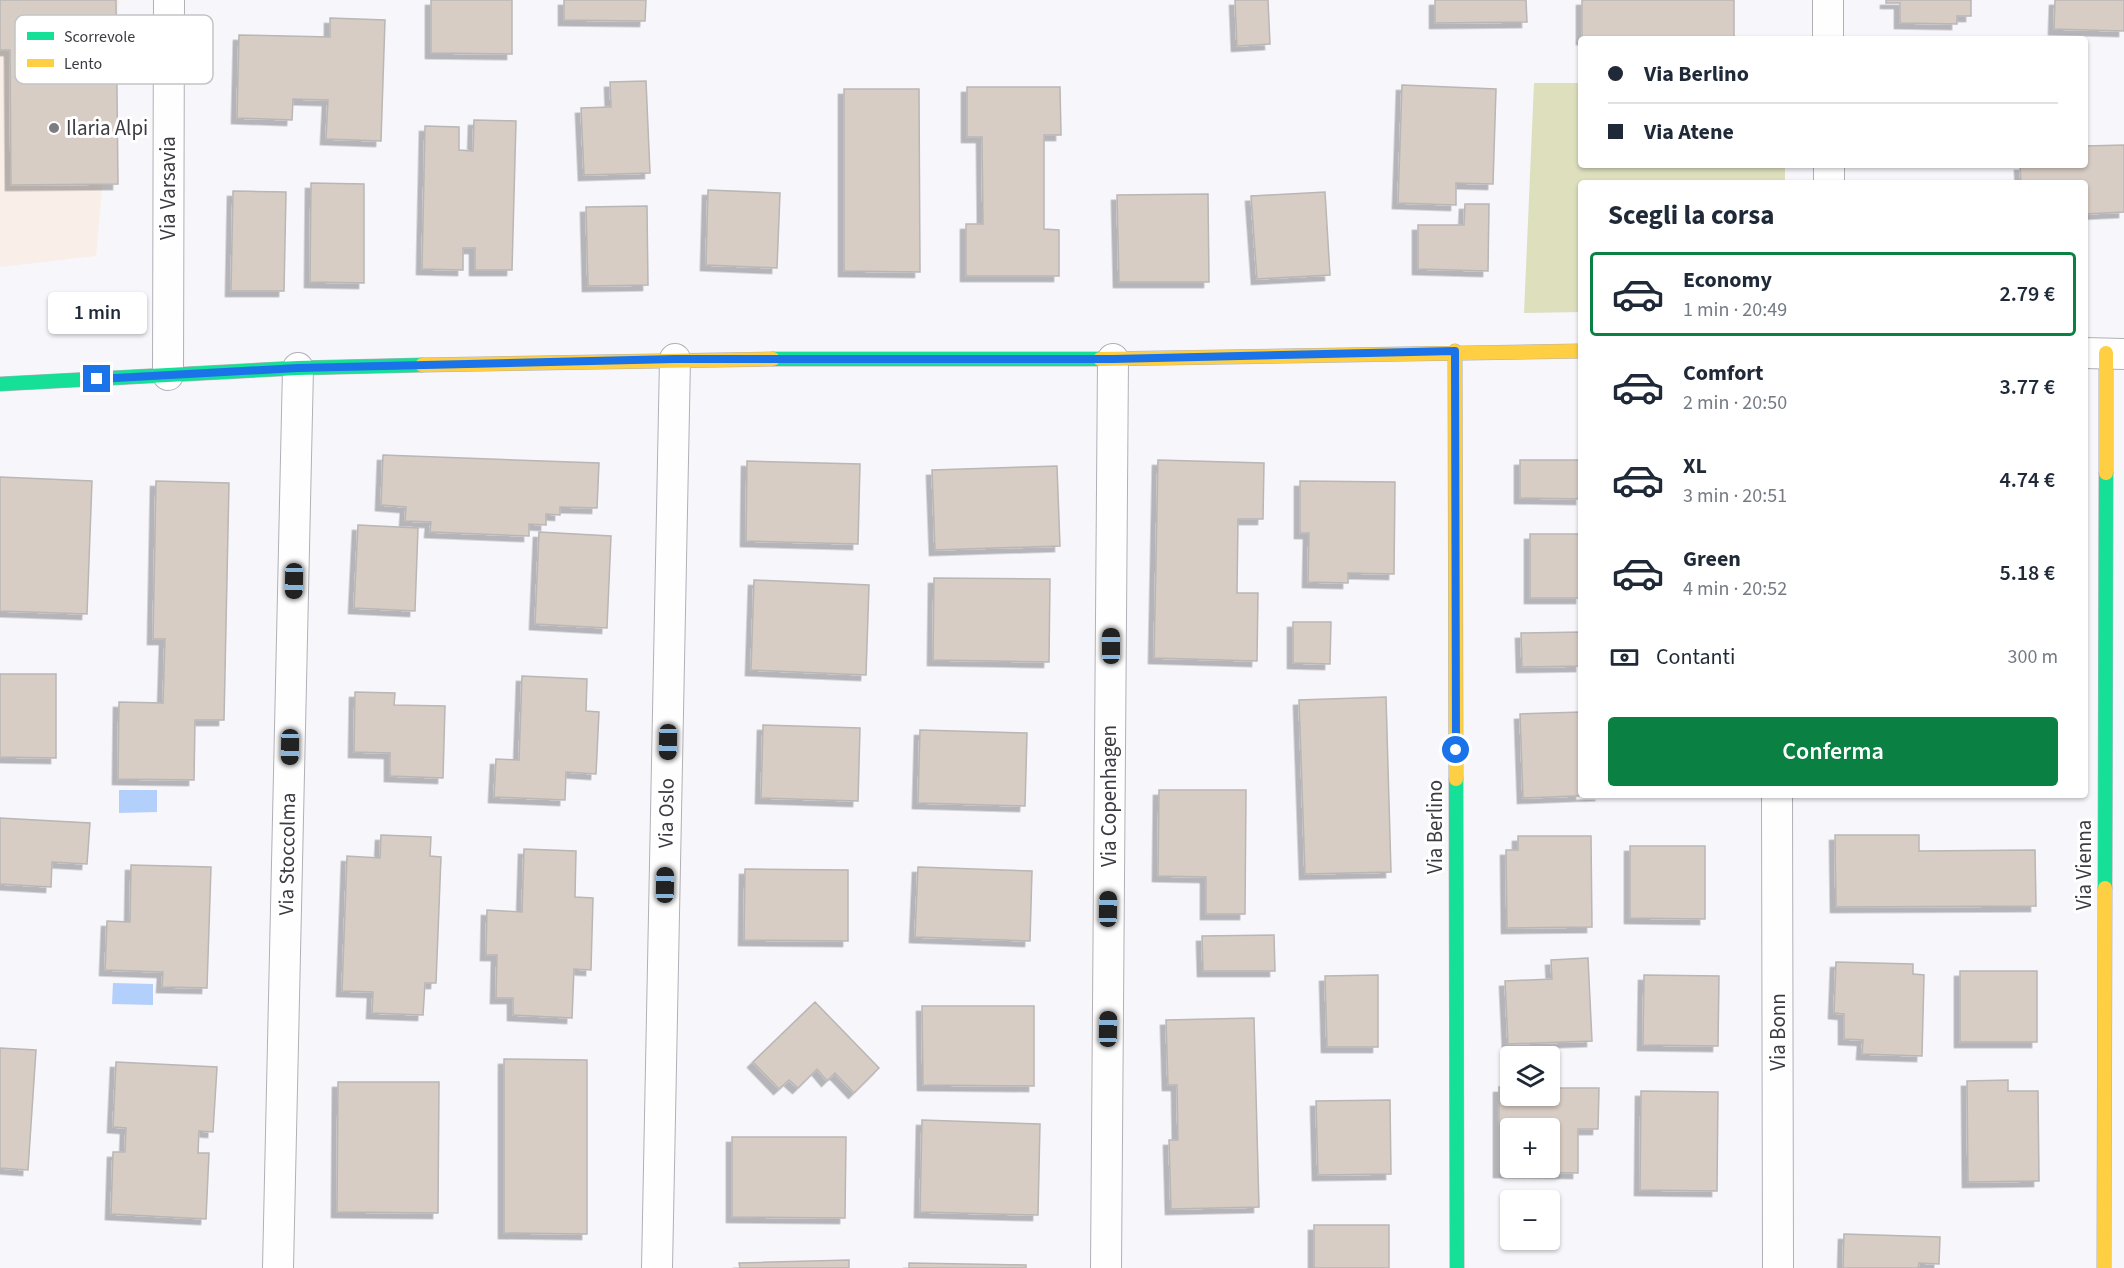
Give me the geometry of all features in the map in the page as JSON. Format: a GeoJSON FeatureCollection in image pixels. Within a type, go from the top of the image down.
{"type":"FeatureCollection","features":[{"type":"Feature","properties":{"kind":"street","name":"Via Varsavia"},"geometry":{"type":"LineString","coordinates":[[169,0],[169,15]]}},
{"type":"Feature","properties":{"kind":"street"},"geometry":{"type":"LineString","coordinates":[[1828,0],[1828,36]]}},
{"type":"Feature","properties":{"kind":"street","name":"Via Varsavia"},"geometry":{"type":"LineString","coordinates":[[168,375],[169,84]]}},
{"type":"Feature","properties":{"kind":"street"},"geometry":{"type":"LineString","coordinates":[[0,384],[298,368],[675,359],[1113,359],[1455,351],[1578,351]]}},
{"type":"Feature","properties":{"kind":"street","name":"Via Berlino"},"geometry":{"type":"LineString","coordinates":[[1455,351],[1457,1268]]}},
{"type":"Feature","properties":{"kind":"street","name":"Via Vienna"},"geometry":{"type":"LineString","coordinates":[[2104,1268],[2105,353]]}},
{"type":"Feature","properties":{"kind":"street","name":"Via Oslo"},"geometry":{"type":"LineString","coordinates":[[657,1268],[675,359]]}},
{"type":"Feature","properties":{"kind":"street","name":"Via Copenhagen"},"geometry":{"type":"LineString","coordinates":[[1106,1268],[1113,359]]}},
{"type":"Feature","properties":{"kind":"street","name":"Via Stoccolma"},"geometry":{"type":"LineString","coordinates":[[278,1268],[298,368]]}},
{"type":"Feature","properties":{"kind":"street","name":"Via Bonn"},"geometry":{"type":"LineString","coordinates":[[1777,798],[1778,1268]]}},
{"type":"Feature","properties":{"kind":"shaded area","name":"Ilaria Alpi"},"geometry":{"type":"Polygon","coordinates":[[[0,0],[119,0],[118,15],[15,15],[15,84],[111,84],[96,256],[0,267],[0,0]]]}},
{"type":"Feature","properties":{"kind":"green space"},"geometry":{"type":"Polygon","coordinates":[[[1534,83],[1578,83],[1578,168],[1785,168],[1785,180],[1578,180],[1578,312],[1524,313],[1534,83]]]}},
{"type":"Feature","properties":{"kind":"water"},"geometry":{"type":"Polygon","coordinates":[[[119,790],[157,790],[157,812],[119,813],[119,790]]]}},
{"type":"Feature","properties":{"kind":"water"},"geometry":{"type":"Polygon","coordinates":[[[113,983],[153,984],[153,1005],[112,1004],[113,983]]]}},
{"type":"Feature","properties":{"kind":"building"},"geometry":{"type":"Polygon","coordinates":[[[0,0],[116,0],[116,15],[15,15],[15,84],[117,84],[118,184],[11,185],[10,50],[0,50],[0,0]]]}},
{"type":"Feature","properties":{"kind":"building"},"geometry":{"type":"Polygon","coordinates":[[[431,0],[512,0],[512,54],[431,53],[431,0]]]}},
{"type":"Feature","properties":{"kind":"building"},"geometry":{"type":"Polygon","coordinates":[[[564,0],[646,0],[645,21],[564,20],[564,0]]]}},
{"type":"Feature","properties":{"kind":"building"},"geometry":{"type":"Polygon","coordinates":[[[1235,0],[1268,0],[1270,44],[1237,46],[1235,0]]]}},
{"type":"Feature","properties":{"kind":"building"},"geometry":{"type":"Polygon","coordinates":[[[1435,0],[1526,0],[1527,22],[1435,23],[1435,0]]]}},
{"type":"Feature","properties":{"kind":"building"},"geometry":{"type":"Polygon","coordinates":[[[1582,0],[1734,0],[1734,36],[1582,36],[1582,0]]]}},
{"type":"Feature","properties":{"kind":"building"},"geometry":{"type":"Polygon","coordinates":[[[1886,0],[1971,0],[1971,16],[1957,16],[1957,24],[1900,23],[1900,3],[1886,3],[1886,0]]]}},
{"type":"Feature","properties":{"kind":"building"},"geometry":{"type":"Polygon","coordinates":[[[2055,0],[2124,0],[2124,31],[2054,29],[2055,0]]]}},
{"type":"Feature","properties":{"kind":"building"},"geometry":{"type":"Polygon","coordinates":[[[330,18],[385,20],[381,141],[326,139],[328,100],[293,99],[292,120],[237,118],[239,35],[330,37],[330,18]]]}},
{"type":"Feature","properties":{"kind":"building"},"geometry":{"type":"Polygon","coordinates":[[[646,81],[650,173],[584,175],[581,108],[611,107],[610,82],[646,81]]]}},
{"type":"Feature","properties":{"kind":"building"},"geometry":{"type":"Polygon","coordinates":[[[1402,85],[1496,89],[1493,184],[1456,183],[1456,205],[1398,203],[1402,85]]]}},
{"type":"Feature","properties":{"kind":"building"},"geometry":{"type":"Polygon","coordinates":[[[967,87],[1060,87],[1061,135],[1044,135],[1044,229],[1059,230],[1059,276],[966,276],[966,224],[983,224],[982,137],[967,137],[967,87]]]}},
{"type":"Feature","properties":{"kind":"building"},"geometry":{"type":"Polygon","coordinates":[[[844,89],[919,89],[920,272],[844,271],[844,89]]]}},
{"type":"Feature","properties":{"kind":"building"},"geometry":{"type":"Polygon","coordinates":[[[474,120],[516,121],[512,270],[475,270],[475,248],[463,248],[463,270],[422,269],[425,126],[459,127],[459,150],[473,151],[474,120]]]}},
{"type":"Feature","properties":{"kind":"building"},"geometry":{"type":"Polygon","coordinates":[[[2124,145],[2124,212],[2088,214],[2088,180],[2021,180],[2020,168],[2088,168],[2088,146],[2124,145]]]}},
{"type":"Feature","properties":{"kind":"building"},"geometry":{"type":"Polygon","coordinates":[[[311,183],[364,184],[364,283],[310,282],[311,183]]]}},
{"type":"Feature","properties":{"kind":"building"},"geometry":{"type":"Polygon","coordinates":[[[708,190],[780,193],[777,268],[706,265],[708,190]]]}},
{"type":"Feature","properties":{"kind":"building"},"geometry":{"type":"Polygon","coordinates":[[[233,191],[286,192],[284,291],[231,291],[233,191]]]}},
{"type":"Feature","properties":{"kind":"building"},"geometry":{"type":"Polygon","coordinates":[[[1325,192],[1330,275],[1257,279],[1251,196],[1325,192]]]}},
{"type":"Feature","properties":{"kind":"building"},"geometry":{"type":"Polygon","coordinates":[[[1208,194],[1209,282],[1119,282],[1117,195],[1208,194]]]}},
{"type":"Feature","properties":{"kind":"building"},"geometry":{"type":"Polygon","coordinates":[[[1465,204],[1489,204],[1488,271],[1418,269],[1418,225],[1464,225],[1465,204]]]}},
{"type":"Feature","properties":{"kind":"building"},"geometry":{"type":"Polygon","coordinates":[[[647,206],[648,285],[588,286],[586,207],[647,206]]]}},
{"type":"Feature","properties":{"kind":"building"},"geometry":{"type":"Polygon","coordinates":[[[383,455],[599,463],[597,508],[560,507],[560,515],[546,514],[546,525],[529,524],[529,536],[430,532],[431,522],[405,521],[406,507],[381,505],[383,455]]]}},
{"type":"Feature","properties":{"kind":"building"},"geometry":{"type":"Polygon","coordinates":[[[1158,460],[1264,463],[1263,519],[1238,519],[1237,593],[1258,593],[1257,661],[1154,658],[1158,460]]]}},
{"type":"Feature","properties":{"kind":"building"},"geometry":{"type":"Polygon","coordinates":[[[1520,460],[1578,460],[1578,499],[1520,498],[1520,460]]]}},
{"type":"Feature","properties":{"kind":"building"},"geometry":{"type":"Polygon","coordinates":[[[747,461],[860,464],[858,544],[746,541],[747,461]]]}},
{"type":"Feature","properties":{"kind":"building"},"geometry":{"type":"Polygon","coordinates":[[[1057,466],[1060,546],[935,550],[932,470],[1057,466]]]}},
{"type":"Feature","properties":{"kind":"building"},"geometry":{"type":"Polygon","coordinates":[[[0,477],[92,481],[87,614],[0,611],[0,477]]]}},
{"type":"Feature","properties":{"kind":"building"},"geometry":{"type":"Polygon","coordinates":[[[156,481],[229,483],[224,720],[195,720],[194,780],[118,779],[119,702],[163,703],[165,639],[153,639],[156,481]]]}},
{"type":"Feature","properties":{"kind":"building"},"geometry":{"type":"Polygon","coordinates":[[[1300,481],[1395,482],[1394,574],[1348,573],[1348,583],[1308,582],[1309,533],[1300,533],[1300,481]]]}},
{"type":"Feature","properties":{"kind":"building"},"geometry":{"type":"Polygon","coordinates":[[[358,525],[418,528],[415,611],[354,608],[358,525]]]}},
{"type":"Feature","properties":{"kind":"building"},"geometry":{"type":"Polygon","coordinates":[[[539,532],[611,536],[607,628],[535,624],[539,532]]]}},
{"type":"Feature","properties":{"kind":"building"},"geometry":{"type":"Polygon","coordinates":[[[1530,534],[1578,534],[1578,598],[1530,598],[1530,534]]]}},
{"type":"Feature","properties":{"kind":"building"},"geometry":{"type":"Polygon","coordinates":[[[934,578],[1050,579],[1049,662],[933,660],[934,578]]]}},
{"type":"Feature","properties":{"kind":"building"},"geometry":{"type":"Polygon","coordinates":[[[754,580],[869,585],[866,675],[751,670],[754,580]]]}},
{"type":"Feature","properties":{"kind":"building"},"geometry":{"type":"Polygon","coordinates":[[[1293,622],[1331,622],[1330,664],[1293,663],[1293,622]]]}},
{"type":"Feature","properties":{"kind":"building"},"geometry":{"type":"Polygon","coordinates":[[[1578,632],[1578,666],[1522,667],[1521,633],[1578,632]]]}},
{"type":"Feature","properties":{"kind":"building"},"geometry":{"type":"Polygon","coordinates":[[[0,674],[56,674],[56,758],[0,757],[0,674]]]}},
{"type":"Feature","properties":{"kind":"building"},"geometry":{"type":"Polygon","coordinates":[[[522,676],[587,679],[586,711],[599,712],[596,774],[566,772],[565,800],[494,797],[496,759],[519,760],[522,676]]]}},
{"type":"Feature","properties":{"kind":"building"},"geometry":{"type":"Polygon","coordinates":[[[355,692],[395,693],[394,705],[445,706],[443,778],[390,776],[390,753],[354,752],[355,692]]]}},
{"type":"Feature","properties":{"kind":"building"},"geometry":{"type":"Polygon","coordinates":[[[1386,697],[1391,872],[1305,874],[1299,700],[1386,697]]]}},
{"type":"Feature","properties":{"kind":"building"},"geometry":{"type":"Polygon","coordinates":[[[1578,712],[1578,796],[1523,798],[1520,714],[1578,712]]]}},
{"type":"Feature","properties":{"kind":"building"},"geometry":{"type":"Polygon","coordinates":[[[763,725],[860,728],[858,801],[761,798],[763,725]]]}},
{"type":"Feature","properties":{"kind":"building"},"geometry":{"type":"Polygon","coordinates":[[[920,730],[1027,733],[1025,806],[918,803],[920,730]]]}},
{"type":"Feature","properties":{"kind":"building"},"geometry":{"type":"Polygon","coordinates":[[[1159,790],[1246,790],[1245,914],[1206,914],[1206,877],[1158,876],[1159,790]]]}},
{"type":"Feature","properties":{"kind":"building"},"geometry":{"type":"Polygon","coordinates":[[[0,818],[90,823],[87,864],[52,862],[51,887],[0,884],[0,818]]]}},
{"type":"Feature","properties":{"kind":"building"},"geometry":{"type":"Polygon","coordinates":[[[381,835],[431,837],[430,856],[441,857],[436,983],[425,983],[423,1015],[372,1013],[373,992],[342,991],[347,856],[380,858],[381,835]]]}},
{"type":"Feature","properties":{"kind":"building"},"geometry":{"type":"Polygon","coordinates":[[[1835,835],[1919,835],[1919,851],[2035,850],[2036,906],[1836,907],[1835,835]]]}},
{"type":"Feature","properties":{"kind":"building"},"geometry":{"type":"Polygon","coordinates":[[[1518,836],[1591,836],[1592,927],[1507,928],[1506,850],[1518,850],[1518,836]]]}},
{"type":"Feature","properties":{"kind":"building"},"geometry":{"type":"Polygon","coordinates":[[[1630,846],[1705,846],[1705,919],[1630,918],[1630,846]]]}},
{"type":"Feature","properties":{"kind":"building"},"geometry":{"type":"Polygon","coordinates":[[[524,849],[576,851],[575,897],[593,898],[591,970],[574,969],[572,1018],[513,1015],[513,998],[496,998],[497,955],[486,955],[487,910],[522,912],[524,849]]]}},
{"type":"Feature","properties":{"kind":"building"},"geometry":{"type":"Polygon","coordinates":[[[131,865],[211,867],[207,988],[162,987],[163,972],[105,970],[107,921],[130,922],[131,865]]]}},
{"type":"Feature","properties":{"kind":"building"},"geometry":{"type":"Polygon","coordinates":[[[918,867],[1032,871],[1030,941],[915,937],[918,867]]]}},
{"type":"Feature","properties":{"kind":"building"},"geometry":{"type":"Polygon","coordinates":[[[745,869],[848,870],[848,941],[744,940],[745,869]]]}},
{"type":"Feature","properties":{"kind":"building"},"geometry":{"type":"Polygon","coordinates":[[[1274,935],[1275,971],[1203,971],[1202,936],[1274,935]]]}},
{"type":"Feature","properties":{"kind":"building"},"geometry":{"type":"Polygon","coordinates":[[[1588,958],[1592,1041],[1508,1044],[1505,981],[1552,979],[1551,960],[1588,958]]]}},
{"type":"Feature","properties":{"kind":"building"},"geometry":{"type":"Polygon","coordinates":[[[1836,962],[1913,964],[1913,974],[1924,975],[1922,1056],[1862,1054],[1863,1040],[1844,1039],[1844,1014],[1834,1013],[1836,962]]]}},
{"type":"Feature","properties":{"kind":"building"},"geometry":{"type":"Polygon","coordinates":[[[1960,971],[2037,971],[2037,1042],[1960,1042],[1960,971]]]}},
{"type":"Feature","properties":{"kind":"building"},"geometry":{"type":"Polygon","coordinates":[[[1378,975],[1378,1047],[1327,1047],[1325,976],[1378,975]]]}},
{"type":"Feature","properties":{"kind":"building"},"geometry":{"type":"Polygon","coordinates":[[[1644,975],[1719,976],[1718,1046],[1643,1045],[1644,975]]]}},
{"type":"Feature","properties":{"kind":"building"},"geometry":{"type":"Polygon","coordinates":[[[815,1002],[879,1068],[854,1093],[835,1073],[827,1081],[817,1069],[798,1088],[789,1080],[779,1089],[753,1062],[815,1002]]]}},
{"type":"Feature","properties":{"kind":"building"},"geometry":{"type":"Polygon","coordinates":[[[922,1006],[1034,1006],[1034,1086],[923,1085],[922,1006]]]}},
{"type":"Feature","properties":{"kind":"building"},"geometry":{"type":"Polygon","coordinates":[[[1254,1018],[1259,1207],[1171,1209],[1169,1140],[1178,1140],[1177,1085],[1168,1085],[1166,1020],[1254,1018]]]}},
{"type":"Feature","properties":{"kind":"building"},"geometry":{"type":"Polygon","coordinates":[[[0,1048],[36,1050],[28,1170],[0,1168],[0,1048]]]}},
{"type":"Feature","properties":{"kind":"building"},"geometry":{"type":"Polygon","coordinates":[[[504,1059],[587,1060],[587,1234],[504,1233],[504,1059]]]}},
{"type":"Feature","properties":{"kind":"building"},"geometry":{"type":"Polygon","coordinates":[[[116,1062],[217,1067],[213,1132],[199,1131],[198,1153],[209,1153],[206,1219],[111,1214],[113,1152],[125,1152],[126,1128],[113,1127],[116,1062]]]}},
{"type":"Feature","properties":{"kind":"building"},"geometry":{"type":"Polygon","coordinates":[[[2008,1080],[2008,1091],[2038,1091],[2039,1181],[1968,1182],[1967,1081],[2008,1080]]]}},
{"type":"Feature","properties":{"kind":"building"},"geometry":{"type":"Polygon","coordinates":[[[338,1082],[439,1082],[438,1213],[337,1212],[338,1082]]]}},
{"type":"Feature","properties":{"kind":"building"},"geometry":{"type":"Polygon","coordinates":[[[1499,1087],[1500,1106],[1560,1106],[1560,1088],[1599,1088],[1598,1129],[1578,1129],[1578,1173],[1560,1173],[1560,1118],[1500,1118],[1500,1172],[1499,1087]]]}},
{"type":"Feature","properties":{"kind":"building"},"geometry":{"type":"Polygon","coordinates":[[[1641,1091],[1718,1092],[1717,1191],[1640,1190],[1641,1091]]]}},
{"type":"Feature","properties":{"kind":"building"},"geometry":{"type":"Polygon","coordinates":[[[1390,1100],[1391,1174],[1318,1175],[1316,1101],[1390,1100]]]}},
{"type":"Feature","properties":{"kind":"building"},"geometry":{"type":"Polygon","coordinates":[[[922,1120],[1040,1124],[1038,1215],[920,1212],[922,1120]]]}},
{"type":"Feature","properties":{"kind":"building"},"geometry":{"type":"Polygon","coordinates":[[[732,1137],[846,1137],[845,1218],[732,1217],[732,1137]]]}},
{"type":"Feature","properties":{"kind":"building"},"geometry":{"type":"Polygon","coordinates":[[[1314,1225],[1389,1225],[1389,1268],[1314,1268],[1314,1225]]]}},
{"type":"Feature","properties":{"kind":"building"},"geometry":{"type":"Polygon","coordinates":[[[1844,1234],[1940,1237],[1939,1264],[1919,1263],[1918,1268],[1843,1268],[1844,1234]]]}},
{"type":"Feature","properties":{"kind":"building"},"geometry":{"type":"Polygon","coordinates":[[[849,1260],[849,1268],[740,1268],[739,1263],[849,1260]]]}},
{"type":"Feature","properties":{"kind":"building"},"geometry":{"type":"Polygon","coordinates":[[[909,1263],[1026,1265],[1026,1268],[909,1268],[909,1263]]]}},
{"type":"Feature","properties":{"kind":"traffic: fast"},"geometry":{"type":"LineString","coordinates":[[773,359],[1100,359]]}},
{"type":"Feature","properties":{"kind":"traffic: fast"},"geometry":{"type":"LineString","coordinates":[[0,384],[298,368],[422,365]]}},
{"type":"Feature","properties":{"kind":"traffic: fast"},"geometry":{"type":"LineString","coordinates":[[2105,888],[2106,473]]}},
{"type":"Feature","properties":{"kind":"traffic: fast"},"geometry":{"type":"LineString","coordinates":[[1456,779],[1457,1268]]}},
{"type":"Feature","properties":{"kind":"traffic: slow"},"geometry":{"type":"LineString","coordinates":[[1455,351],[1456,779]]}},
{"type":"Feature","properties":{"kind":"traffic: slow"},"geometry":{"type":"LineString","coordinates":[[1100,359],[1578,351]]}},
{"type":"Feature","properties":{"kind":"traffic: slow"},"geometry":{"type":"LineString","coordinates":[[2106,353],[2106,473]]}},
{"type":"Feature","properties":{"kind":"traffic: slow"},"geometry":{"type":"LineString","coordinates":[[422,365],[773,359]]}},
{"type":"Feature","properties":{"kind":"traffic: slow"},"geometry":{"type":"LineString","coordinates":[[2104,1268],[2105,888]]}},
{"type":"Feature","properties":{"kind":"place","name":"Ilaria Alpi"},"geometry":{"type":"Point","coordinates":[54,128]}},
{"type":"Feature","properties":{"kind":"route"},"geometry":{"type":"LineString","coordinates":[[97,379],[298,368],[675,359],[1113,359],[1455,351],[1456,750]]}}]}
